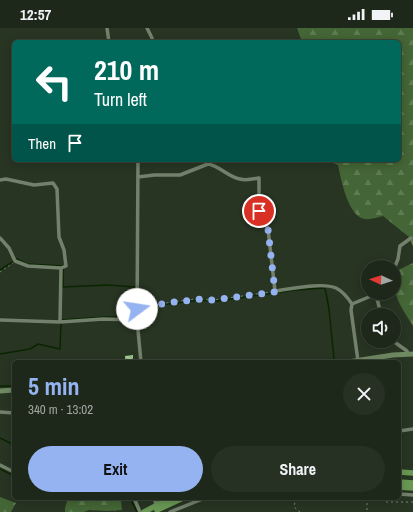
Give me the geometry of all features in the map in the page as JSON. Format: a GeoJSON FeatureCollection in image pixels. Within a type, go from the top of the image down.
{"type":"FeatureCollection","features":[{"type":"Feature","properties":{"kind":"highway"},"geometry":{"type":"LineString","coordinates":[[401,472],[413,473]]}},
{"type":"Feature","properties":{"kind":"highway"},"geometry":{"type":"LineString","coordinates":[[401,482],[413,483]]}},
{"type":"Feature","properties":{"kind":"highway"},"geometry":{"type":"LineString","coordinates":[[401,487],[413,488]]}},
{"type":"Feature","properties":{"kind":"highway"},"geometry":{"type":"LineString","coordinates":[[144,512],[166,500]]}},
{"type":"Feature","properties":{"kind":"highway"},"geometry":{"type":"LineString","coordinates":[[158,511],[179,500]]}},
{"type":"Feature","properties":{"kind":"main road"},"geometry":{"type":"LineString","coordinates":[[366,360],[411,354]]}},
{"type":"Feature","properties":{"kind":"main road"},"geometry":{"type":"LineString","coordinates":[[0,391],[12,390]]}},
{"type":"Feature","properties":{"kind":"street"},"geometry":{"type":"LineString","coordinates":[[107,28],[110,40]]}},
{"type":"Feature","properties":{"kind":"street"},"geometry":{"type":"LineString","coordinates":[[147,28],[152,40]]}},
{"type":"Feature","properties":{"kind":"street"},"geometry":{"type":"LineString","coordinates":[[138,162],[137,320],[141,360]]}},
{"type":"Feature","properties":{"kind":"street"},"geometry":{"type":"LineString","coordinates":[[138,177],[154,175],[180,175],[208,164],[218,167],[242,180],[259,178],[259,211],[268,229],[275,292],[304,287],[330,287],[336,288],[352,304]]}},
{"type":"Feature","properties":{"kind":"street"},"geometry":{"type":"LineString","coordinates":[[0,180],[6,179],[34,186],[53,183],[57,189],[59,237],[64,250],[66,266],[28,266],[15,260],[9,248],[0,238]]}},
{"type":"Feature","properties":{"kind":"street"},"geometry":{"type":"LineString","coordinates":[[398,260],[400,246],[411,238]]}},
{"type":"Feature","properties":{"kind":"street"},"geometry":{"type":"LineString","coordinates":[[60,322],[62,267]]}},
{"type":"Feature","properties":{"kind":"street"},"geometry":{"type":"LineString","coordinates":[[352,304],[362,300]]}},
{"type":"Feature","properties":{"kind":"street"},"geometry":{"type":"LineString","coordinates":[[352,304],[351,310],[358,360]]}},
{"type":"Feature","properties":{"kind":"street"},"geometry":{"type":"LineString","coordinates":[[0,320],[60,322],[103,319],[137,320]]}},
{"type":"Feature","properties":{"kind":"street"},"geometry":{"type":"LineString","coordinates":[[401,346],[411,354]]}},
{"type":"Feature","properties":{"kind":"street"},"geometry":{"type":"LineString","coordinates":[[0,412],[12,413]]}},
{"type":"Feature","properties":{"kind":"street"},"geometry":{"type":"LineString","coordinates":[[401,431],[413,430]]}},
{"type":"Feature","properties":{"kind":"street"},"geometry":{"type":"LineString","coordinates":[[0,465],[12,471]]}},
{"type":"Feature","properties":{"kind":"street"},"geometry":{"type":"LineString","coordinates":[[401,494],[413,495]]}},
{"type":"Feature","properties":{"kind":"street"},"geometry":{"type":"LineString","coordinates":[[135,500],[140,512]]}},
{"type":"Feature","properties":{"kind":"street"},"geometry":{"type":"LineString","coordinates":[[155,500],[158,511]]}},
{"type":"Feature","properties":{"kind":"street"},"geometry":{"type":"LineString","coordinates":[[170,512],[200,500]]}},
{"type":"Feature","properties":{"kind":"path"},"geometry":{"type":"LineString","coordinates":[[0,272],[15,260]]}},
{"type":"Feature","properties":{"kind":"path"},"geometry":{"type":"LineString","coordinates":[[137,309],[166,303],[201,299],[213,300],[275,292]]}},
{"type":"Feature","properties":{"kind":"path"},"geometry":{"type":"LineString","coordinates":[[294,500],[294,507],[300,512]]}},
{"type":"Feature","properties":{"kind":"path"},"geometry":{"type":"LineString","coordinates":[[367,500],[367,512]]}},
{"type":"Feature","properties":{"kind":"path"},"geometry":{"type":"LineString","coordinates":[[386,502],[413,502]]}},
{"type":"Feature","properties":{"kind":"green space"},"geometry":{"type":"Polygon","coordinates":[[[297,28],[413,28],[413,247],[409,237],[383,216],[365,219],[359,217],[354,212],[346,196],[338,165],[331,162],[401,162],[401,40],[301,40],[297,28]]]}},
{"type":"Feature","properties":{"kind":"green space"},"geometry":{"type":"Polygon","coordinates":[[[413,263],[413,326],[398,300],[401,300],[401,269],[413,263]]]}},
{"type":"Feature","properties":{"kind":"green space"},"geometry":{"type":"Polygon","coordinates":[[[0,497],[16,503],[11,512],[0,512],[0,497]]]}},
{"type":"Feature","properties":{"kind":"green space"},"geometry":{"type":"Polygon","coordinates":[[[67,500],[120,500],[122,510],[65,512],[67,500]]]}},
{"type":"Feature","properties":{"kind":"building"},"geometry":{"type":"Polygon","coordinates":[[[133,355],[133,360],[125,360],[125,356],[133,355]]]}},
{"type":"Feature","properties":{"kind":"waterway"},"geometry":{"type":"LineString","coordinates":[[0,270],[17,259],[27,264],[63,266],[63,287],[107,285],[135,287],[135,311]]}},
{"type":"Feature","properties":{"kind":"waterway"},"geometry":{"type":"LineString","coordinates":[[139,311],[160,305],[199,300],[218,301],[295,290],[325,288],[329,309],[334,359]]}},
{"type":"Feature","properties":{"kind":"waterway"},"geometry":{"type":"LineString","coordinates":[[61,320],[135,317],[135,311]]}},
{"type":"Feature","properties":{"kind":"waterway"},"geometry":{"type":"LineString","coordinates":[[0,354],[30,349],[38,344],[60,349],[61,323]]}},
{"type":"Feature","properties":{"kind":"waterway"},"geometry":{"type":"LineString","coordinates":[[0,386],[12,386]]}},
{"type":"Feature","properties":{"kind":"waterway"},"geometry":{"type":"LineString","coordinates":[[0,438],[12,444]]}},
{"type":"Feature","properties":{"kind":"waterway"},"geometry":{"type":"LineString","coordinates":[[0,469],[12,475]]}},
{"type":"Feature","properties":{"kind":"waterway"},"geometry":{"type":"LineString","coordinates":[[131,500],[137,512]]}},
{"type":"Feature","properties":{"kind":"route"},"geometry":{"type":"LineString","coordinates":[[137,309],[195,299],[213,300],[275,292],[268,229],[259,211]]}}]}
